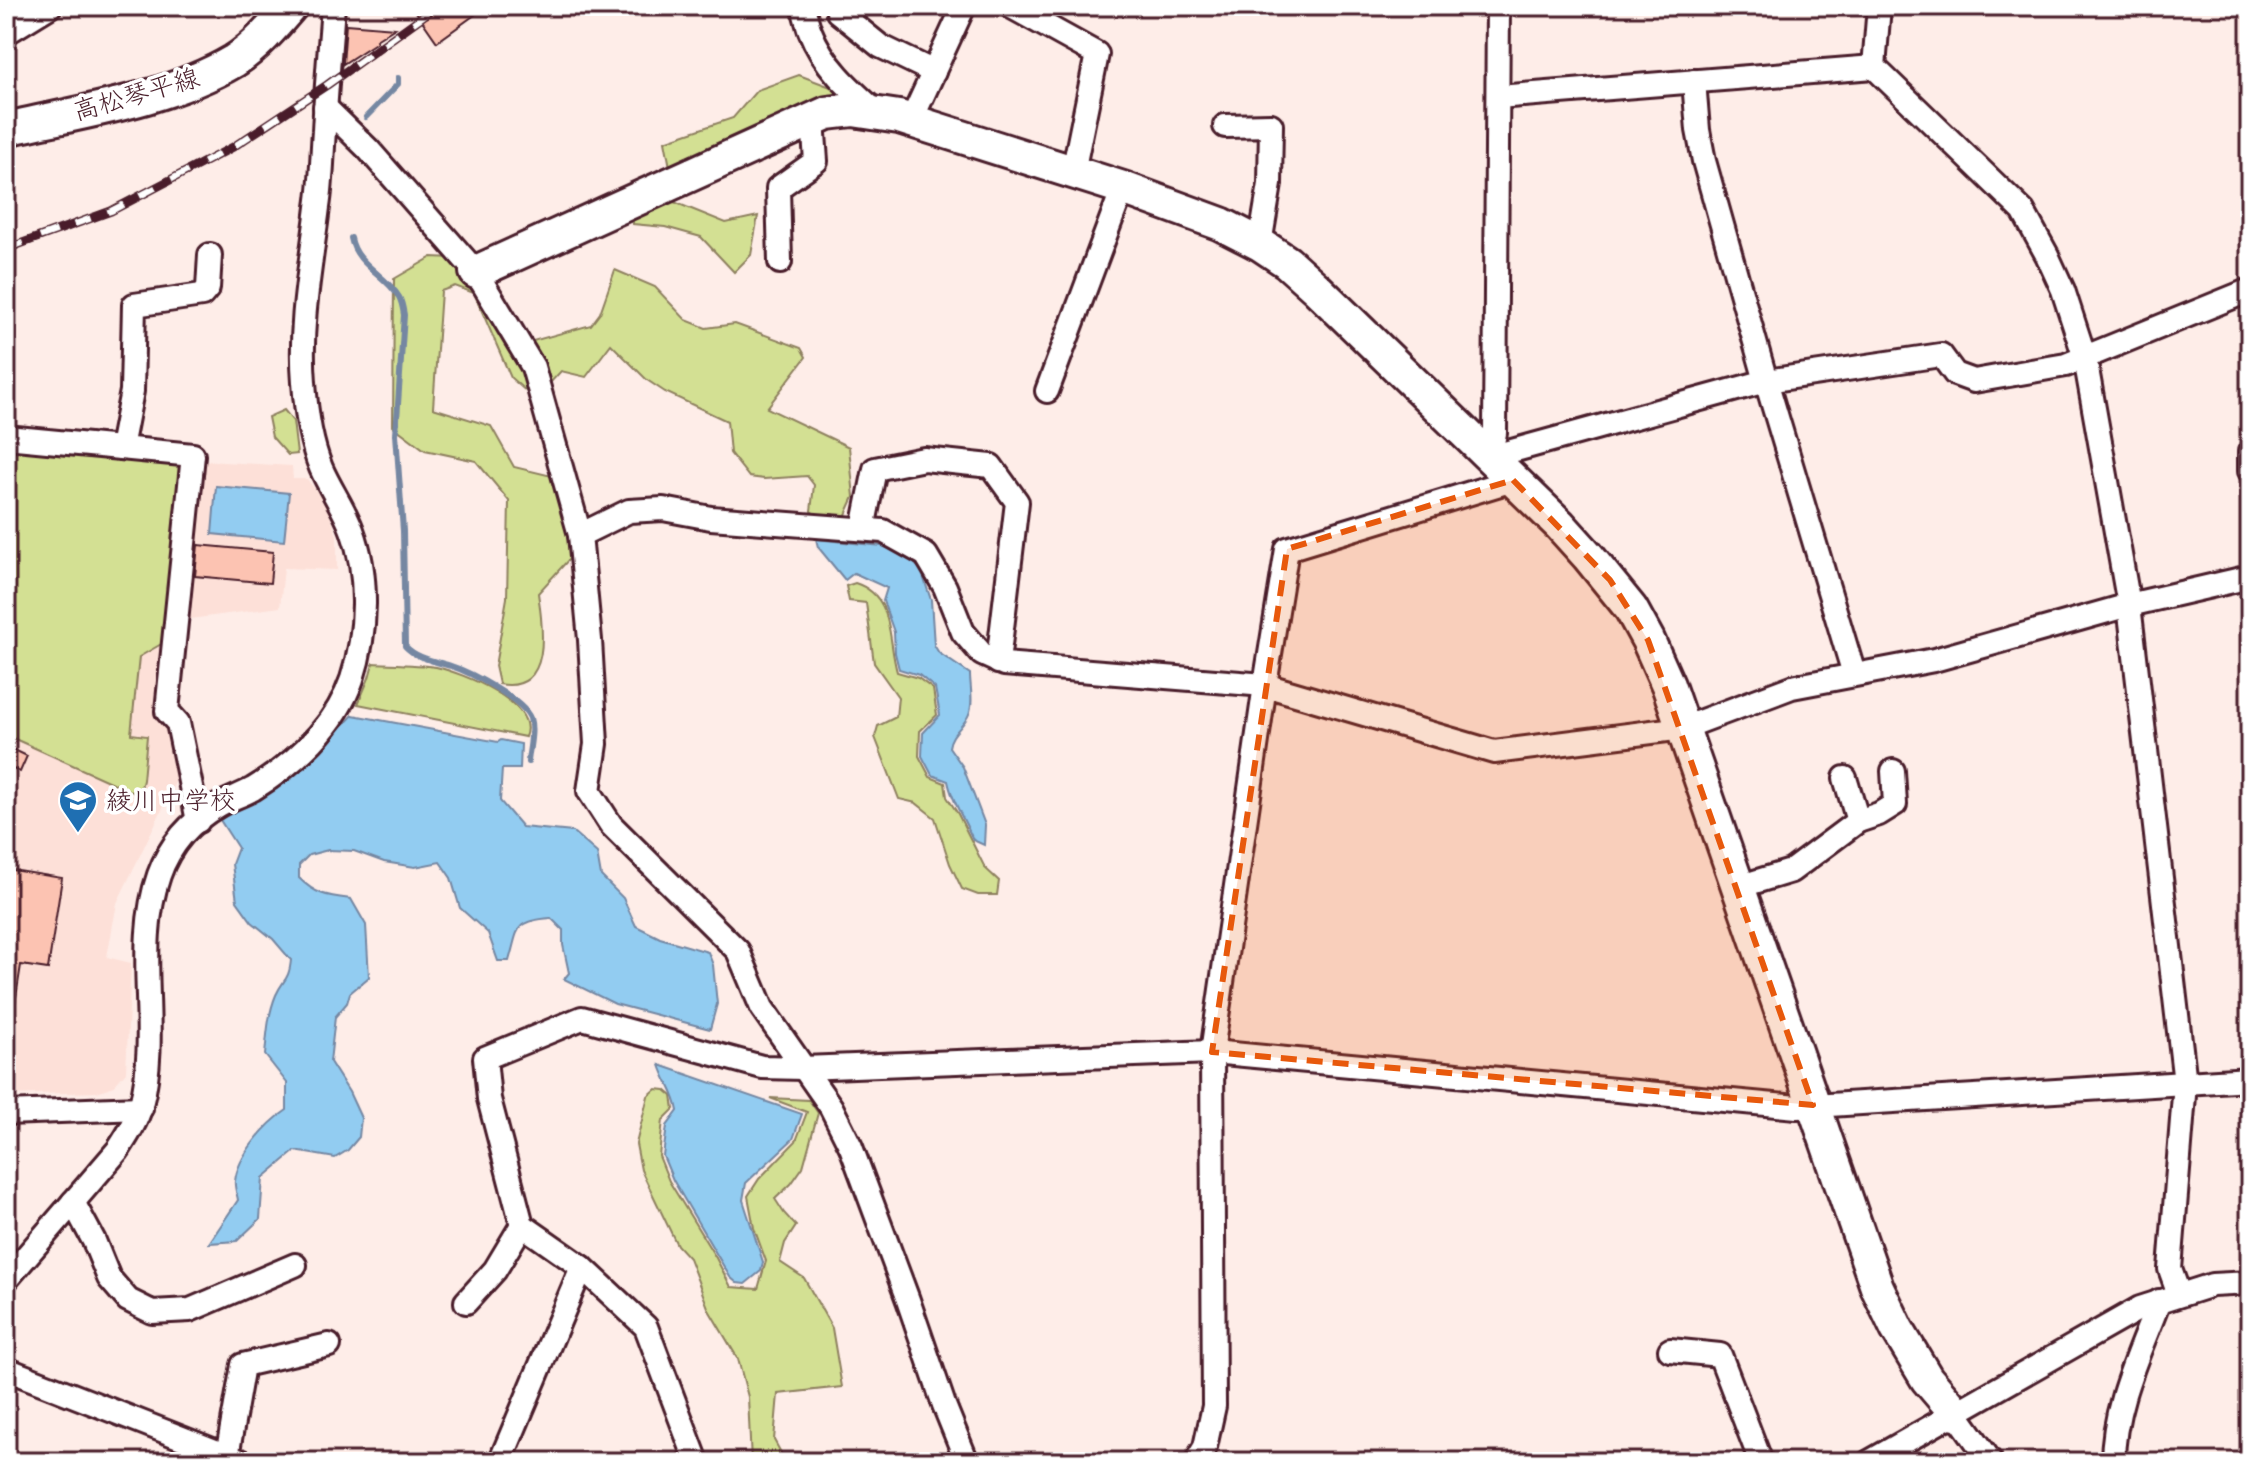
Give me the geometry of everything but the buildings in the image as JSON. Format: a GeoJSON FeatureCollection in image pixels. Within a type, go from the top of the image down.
{"type":"FeatureCollection","features":[{"type":"Feature","properties":{"kind":"street"},"geometry":{"type":"LineString","coordinates":[[6,33],[50,6]]}},
{"type":"Feature","properties":{"kind":"street","name":"高松琴平線"},"geometry":{"type":"LineString","coordinates":[[6,129],[163,93],[209,74],[236,60],[259,41],[291,6]]}},
{"type":"Feature","properties":{"kind":"street"},"geometry":{"type":"LineString","coordinates":[[6,1280],[118,1150],[141,1108],[150,1038],[149,915],[164,860],[177,839],[198,821],[219,805],[251,790],[283,768],[331,721],[346,695],[358,652],[363,626],[363,597],[358,550],[321,468],[313,442],[304,379],[307,278],[319,204],[333,6]]}},
{"type":"Feature","properties":{"kind":"street"},"geometry":{"type":"LineString","coordinates":[[803,6],[810,32],[826,61],[846,86],[876,112]]}},
{"type":"Feature","properties":{"kind":"street"},"geometry":{"type":"LineString","coordinates":[[843,6],[838,12],[880,46],[934,72]]}},
{"type":"Feature","properties":{"kind":"street"},"geometry":{"type":"LineString","coordinates":[[911,121],[964,6]]}},
{"type":"Feature","properties":{"kind":"street"},"geometry":{"type":"LineString","coordinates":[[1010,6],[1097,54],[1073,172]]}},
{"type":"Feature","properties":{"kind":"street"},"geometry":{"type":"LineString","coordinates":[[1490,457],[1495,433],[1498,6]]}},
{"type":"Feature","properties":{"kind":"street"},"geometry":{"type":"LineString","coordinates":[[1874,67],[1879,6]]}},
{"type":"Feature","properties":{"kind":"street"},"geometry":{"type":"LineString","coordinates":[[1498,97],[1874,67],[2023,211],[2063,290],[2085,358],[2129,605],[2185,1083],[2169,1297],[2120,1401],[2113,1462]]}},
{"type":"Feature","properties":{"kind":"street"},"geometry":{"type":"LineString","coordinates":[[1694,81],[1704,161],[1854,674]]}},
{"type":"Feature","properties":{"kind":"street"},"geometry":{"type":"LineString","coordinates":[[325,107],[368,149],[476,272],[533,367],[580,535],[596,744],[589,791],[611,825],[738,951],[762,1008],[831,1107],[851,1147],[967,1462]]}},
{"type":"Feature","properties":{"kind":"street"},"geometry":{"type":"LineString","coordinates":[[476,272],[827,113],[853,110],[911,121],[1123,188],[1221,224],[1287,262],[1513,480],[1588,556],[1631,609],[1663,674],[1683,728],[1877,1287],[1897,1329],[1927,1379],[1991,1462]]}},
{"type":"Feature","properties":{"kind":"street"},"geometry":{"type":"LineString","coordinates":[[780,262],[778,188],[816,161],[813,120]]}},
{"type":"Feature","properties":{"kind":"street"},"geometry":{"type":"LineString","coordinates":[[1225,126],[1271,125],[1270,184],[1260,244]]}},
{"type":"Feature","properties":{"kind":"street"},"geometry":{"type":"LineString","coordinates":[[1047,391],[1123,188]]}},
{"type":"Feature","properties":{"kind":"street"},"geometry":{"type":"LineString","coordinates":[[121,448],[132,391],[134,305],[202,295],[208,288],[210,255]]}},
{"type":"Feature","properties":{"kind":"street"},"geometry":{"type":"LineString","coordinates":[[1490,457],[1766,381],[1941,355],[1955,374],[1974,381],[2066,365],[2250,290]]}},
{"type":"Feature","properties":{"kind":"street"},"geometry":{"type":"LineString","coordinates":[[6,437],[193,455],[167,711],[178,723],[198,821]]}},
{"type":"Feature","properties":{"kind":"street"},"geometry":{"type":"LineString","coordinates":[[2250,452],[2250,471]]}},
{"type":"Feature","properties":{"kind":"street"},"geometry":{"type":"LineString","coordinates":[[863,529],[875,469],[924,459],[991,466],[1017,502],[998,662]]}},
{"type":"Feature","properties":{"kind":"street"},"geometry":{"type":"LineString","coordinates":[[1196,1462],[1205,1447],[1214,1406],[1212,1052],[1287,549],[1513,480]]}},
{"type":"Feature","properties":{"kind":"street"},"geometry":{"type":"LineString","coordinates":[[580,535],[629,511],[663,509],[711,518],[883,531],[926,555],[945,587],[963,632],[982,654],[998,662],[1265,685],[1494,752],[1683,728],[1792,687],[1934,660],[2129,605],[2250,577]]}},
{"type":"Feature","properties":{"kind":"street"},"geometry":{"type":"LineString","coordinates":[[1738,887],[1791,871],[1858,821],[1879,814],[1895,804],[1893,771]]}},
{"type":"Feature","properties":{"kind":"street"},"geometry":{"type":"LineString","coordinates":[[1845,778],[1858,821]]}},
{"type":"Feature","properties":{"kind":"street"},"geometry":{"type":"LineString","coordinates":[[697,1462],[646,1327],[582,1267],[522,1225],[489,1099],[485,1058],[582,1018],[762,1067],[1212,1052],[1797,1107],[2250,1079]]}},
{"type":"Feature","properties":{"kind":"street"},"geometry":{"type":"LineString","coordinates":[[6,1113],[141,1108]]}},
{"type":"Feature","properties":{"kind":"street"},"geometry":{"type":"LineString","coordinates":[[73,1202],[109,1278],[128,1300],[152,1312],[190,1310],[295,1265]]}},
{"type":"Feature","properties":{"kind":"street"},"geometry":{"type":"LineString","coordinates":[[466,1302],[495,1270],[522,1225]]}},
{"type":"Feature","properties":{"kind":"street"},"geometry":{"type":"LineString","coordinates":[[500,1462],[582,1267]]}},
{"type":"Feature","properties":{"kind":"street"},"geometry":{"type":"LineString","coordinates":[[1869,1462],[2140,1308],[2212,1285],[2250,1283]]}},
{"type":"Feature","properties":{"kind":"street"},"geometry":{"type":"LineString","coordinates":[[6,1369],[232,1460],[243,1365],[329,1345]]}},
{"type":"Feature","properties":{"kind":"street"},"geometry":{"type":"LineString","coordinates":[[1670,1350],[1720,1355],[1761,1462]]}},
{"type":"Feature","properties":{"kind":"highlighted area"},"geometry":{"type":"Polygon","coordinates":[[[1513,480],[1610,580],[1648,640],[1813,1105],[1212,1052],[1287,549],[1513,480]]]}},
{"type":"Feature","properties":{"kind":"shaded area","name":"綾川中学校"},"geometry":{"type":"Polygon","coordinates":[[[6,441],[206,461],[292,466],[293,479],[307,479],[318,493],[337,535],[337,570],[284,568],[280,607],[168,622],[174,732],[183,766],[117,903],[107,957],[131,963],[126,1072],[114,1086],[97,1092],[6,1095],[6,441]]]}},
{"type":"Feature","properties":{"kind":"green space"},"geometry":{"type":"Polygon","coordinates":[[[799,75],[844,92],[670,167],[665,141],[733,118],[757,90],[799,75]]]}},
{"type":"Feature","properties":{"kind":"green space"},"geometry":{"type":"Polygon","coordinates":[[[669,200],[726,223],[758,216],[751,255],[734,272],[701,237],[665,227],[633,224],[633,215],[669,200]]]}},
{"type":"Feature","properties":{"kind":"green space"},"geometry":{"type":"Polygon","coordinates":[[[432,257],[453,258],[477,287],[521,361],[528,393],[511,378],[474,293],[455,286],[441,291],[433,408],[491,426],[514,467],[556,477],[571,557],[538,593],[542,623],[541,655],[529,679],[516,684],[499,684],[495,666],[507,598],[509,501],[476,461],[425,450],[393,426],[394,279],[432,257]]]}},
{"type":"Feature","properties":{"kind":"green space"},"geometry":{"type":"Polygon","coordinates":[[[615,270],[655,287],[686,320],[706,328],[735,324],[801,348],[806,357],[767,408],[849,447],[854,497],[844,519],[821,519],[811,511],[814,485],[807,476],[749,477],[730,453],[727,421],[665,392],[647,380],[611,344],[586,377],[561,371],[550,383],[546,366],[529,342],[591,325],[600,313],[615,270]]]}},
{"type":"Feature","properties":{"kind":"green space"},"geometry":{"type":"Polygon","coordinates":[[[284,410],[293,421],[297,454],[288,455],[272,437],[268,417],[284,410]]]}},
{"type":"Feature","properties":{"kind":"green space"},"geometry":{"type":"Polygon","coordinates":[[[6,447],[180,466],[163,643],[139,657],[131,734],[147,736],[139,795],[6,735],[6,447]]]}},
{"type":"Feature","properties":{"kind":"green space"},"geometry":{"type":"Polygon","coordinates":[[[855,583],[877,597],[883,608],[897,672],[918,678],[933,689],[937,715],[920,731],[919,756],[930,777],[945,783],[947,797],[985,868],[999,881],[997,895],[978,895],[962,889],[935,818],[916,803],[899,799],[875,737],[878,726],[896,717],[898,697],[874,663],[866,603],[849,601],[846,586],[855,583]]]}},
{"type":"Feature","properties":{"kind":"green space"},"geometry":{"type":"Polygon","coordinates":[[[373,663],[436,667],[479,683],[510,701],[521,713],[526,724],[525,737],[358,704],[373,663]]]}},
{"type":"Feature","properties":{"kind":"green space"},"geometry":{"type":"Polygon","coordinates":[[[656,1089],[665,1090],[672,1096],[674,1109],[663,1120],[659,1156],[669,1181],[731,1287],[758,1289],[766,1261],[754,1228],[748,1196],[759,1179],[796,1141],[807,1112],[770,1098],[809,1100],[818,1113],[803,1167],[775,1199],[796,1226],[785,1243],[780,1262],[804,1278],[832,1328],[842,1387],[778,1394],[774,1440],[786,1462],[751,1462],[748,1397],[738,1359],[709,1310],[689,1258],[677,1245],[641,1170],[636,1144],[648,1096],[656,1089]]]}},
{"type":"Feature","properties":{"kind":"water"},"geometry":{"type":"Polygon","coordinates":[[[216,486],[289,493],[284,541],[212,534],[216,486]]]}},
{"type":"Feature","properties":{"kind":"water"},"geometry":{"type":"Polygon","coordinates":[[[816,539],[882,546],[904,553],[921,570],[931,600],[934,645],[939,653],[970,674],[970,710],[949,747],[963,767],[985,825],[984,845],[973,840],[948,781],[932,775],[922,756],[923,733],[940,715],[935,688],[919,675],[899,669],[894,632],[883,601],[887,588],[854,573],[845,580],[818,547],[816,539]]]}},
{"type":"Feature","properties":{"kind":"water"},"geometry":{"type":"Polygon","coordinates":[[[353,715],[521,744],[520,769],[502,769],[500,801],[522,827],[573,832],[597,853],[601,876],[623,898],[636,926],[660,938],[708,952],[713,965],[717,1004],[710,1029],[615,1004],[564,979],[569,973],[563,930],[551,918],[524,924],[517,934],[509,961],[498,961],[488,933],[460,908],[451,878],[440,862],[415,867],[384,862],[354,851],[328,850],[309,855],[299,865],[299,878],[322,894],[351,899],[366,925],[369,977],[350,993],[347,1003],[335,1017],[330,1062],[361,1118],[359,1137],[348,1150],[335,1158],[295,1151],[263,1178],[260,1219],[237,1241],[209,1243],[238,1200],[235,1181],[241,1161],[270,1123],[287,1110],[287,1083],[265,1055],[271,1010],[291,960],[273,939],[252,922],[237,901],[232,864],[238,848],[220,820],[310,761],[353,715]]]}},
{"type":"Feature","properties":{"kind":"water"},"geometry":{"type":"Polygon","coordinates":[[[660,1065],[802,1114],[793,1139],[746,1183],[743,1200],[763,1262],[761,1271],[745,1284],[737,1283],[730,1277],[673,1180],[663,1156],[667,1126],[678,1111],[660,1065]]]}},
{"type":"Feature","properties":{"kind":"waterway"},"geometry":{"type":"LineString","coordinates":[[366,117],[398,84],[398,78]]}},
{"type":"Feature","properties":{"kind":"waterway"},"geometry":{"type":"LineString","coordinates":[[351,238],[359,255],[399,297],[404,315],[396,434],[403,531],[405,646],[421,657],[470,674],[517,703],[531,723],[528,762]]}},
{"type":"Feature","properties":{"kind":"railway"},"geometry":{"type":"LineString","coordinates":[[6,249],[111,211],[233,147],[327,85],[437,6]]}},
{"type":"Feature","properties":{"kind":"place","name":"綾川中学校"},"geometry":{"type":"Point","coordinates":[78,834]}}]}
